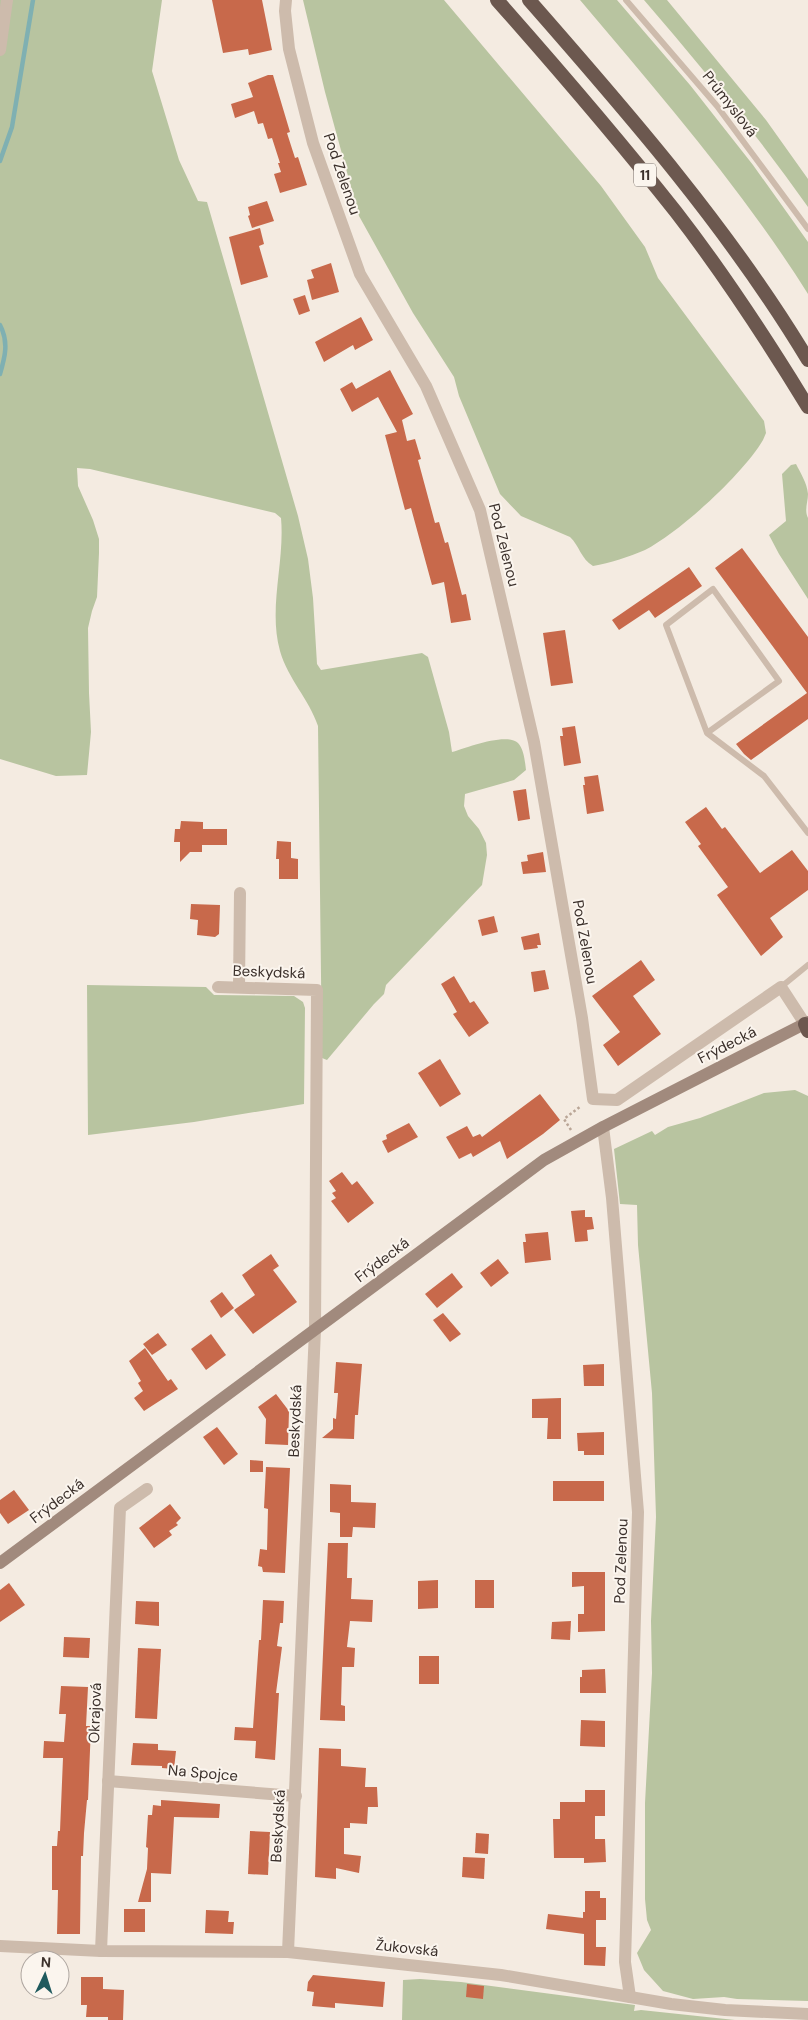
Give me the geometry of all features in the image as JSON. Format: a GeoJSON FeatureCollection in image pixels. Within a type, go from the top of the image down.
{"type":"FeatureCollection","features":[{"type":"Feature","properties":{"kind":"highway","name":"11"},"geometry":{"type":"LineString","coordinates":[[498,0],[557,68],[676,213],[755,323],[808,407]]}},
{"type":"Feature","properties":{"kind":"highway","name":"11"},"geometry":{"type":"LineString","coordinates":[[529,0],[582,60],[708,214],[780,316],[808,360]]}},
{"type":"Feature","properties":{"kind":"main road","name":"Frýdecká"},"geometry":{"type":"LineString","coordinates":[[0,1563],[544,1160],[602,1127],[807,1026]]}},
{"type":"Feature","properties":{"kind":"street"},"geometry":{"type":"LineString","coordinates":[[0,50],[7,0]]}},
{"type":"Feature","properties":{"kind":"street","name":"Pod Zelenou"},"geometry":{"type":"LineString","coordinates":[[286,0],[285,11],[289,49],[313,143],[360,274],[426,386],[480,510],[534,742],[582,1018],[593,1098]]}},
{"type":"Feature","properties":{"kind":"street"},"geometry":{"type":"LineString","coordinates":[[239,987],[240,893]]}},
{"type":"Feature","properties":{"kind":"street","name":"Beskydská"},"geometry":{"type":"LineString","coordinates":[[218,987],[317,990],[315,1330],[288,1952]]}},
{"type":"Feature","properties":{"kind":"street"},"geometry":{"type":"LineString","coordinates":[[593,1098],[617,1100],[781,987],[807,1026]]}},
{"type":"Feature","properties":{"kind":"street","name":"Pod Zelenou"},"geometry":{"type":"LineString","coordinates":[[602,1127],[612,1198],[638,1512],[625,1962],[630,1997]]}},
{"type":"Feature","properties":{"kind":"street","name":"Okrajová"},"geometry":{"type":"LineString","coordinates":[[101,1951],[120,1508],[147,1489]]}},
{"type":"Feature","properties":{"kind":"street","name":"Na Spojce"},"geometry":{"type":"LineString","coordinates":[[108,1781],[296,1796]]}},
{"type":"Feature","properties":{"kind":"street","name":"Žukovská"},"geometry":{"type":"LineString","coordinates":[[0,1946],[101,1951],[288,1952],[501,1975],[671,2004],[726,2010],[808,2014]]}},
{"type":"Feature","properties":{"kind":"lane","name":"Průmyslová"},"geometry":{"type":"LineString","coordinates":[[626,0],[717,106],[808,229]]}},
{"type":"Feature","properties":{"kind":"lane"},"geometry":{"type":"LineString","coordinates":[[707,734],[779,681],[713,589],[666,625],[707,734],[764,776],[808,833]]}},
{"type":"Feature","properties":{"kind":"lane"},"geometry":{"type":"LineString","coordinates":[[781,987],[808,965]]}},
{"type":"Feature","properties":{"kind":"path"},"geometry":{"type":"LineString","coordinates":[[578,1140],[564,1119],[593,1098]]}},
{"type":"Feature","properties":{"kind":"green space"},"geometry":{"type":"Polygon","coordinates":[[[0,0],[162,0],[152,71],[179,160],[198,201],[207,202],[298,516],[308,559],[313,598],[317,664],[321,670],[422,653],[428,657],[449,732],[452,752],[486,742],[505,739],[518,743],[523,752],[526,770],[514,780],[465,794],[464,806],[468,816],[479,829],[486,843],[487,855],[482,885],[386,985],[384,994],[327,1060],[322,1058],[318,726],[284,661],[277,635],[276,602],[282,535],[281,518],[275,513],[90,469],[77,468],[78,486],[99,539],[97,597],[88,628],[91,732],[87,775],[56,776],[0,759],[0,0]]]}},
{"type":"Feature","properties":{"kind":"green space"},"geometry":{"type":"Polygon","coordinates":[[[303,0],[444,0],[601,186],[645,247],[658,278],[764,421],[766,433],[763,440],[741,469],[710,501],[659,542],[633,555],[593,566],[586,560],[570,537],[521,516],[500,494],[459,396],[454,377],[413,313],[359,216],[325,92],[303,0]]]}},
{"type":"Feature","properties":{"kind":"green space"},"geometry":{"type":"Polygon","coordinates":[[[580,0],[617,0],[690,85],[753,165],[808,242],[808,294],[783,255],[728,180],[670,107],[580,0]]]}},
{"type":"Feature","properties":{"kind":"green space"},"geometry":{"type":"Polygon","coordinates":[[[644,0],[667,0],[766,120],[808,179],[808,207],[729,102],[644,0]]]}},
{"type":"Feature","properties":{"kind":"green space"},"geometry":{"type":"Polygon","coordinates":[[[796,464],[805,482],[808,494],[806,509],[808,518],[808,599],[769,535],[786,521],[782,474],[791,465],[796,464]]]}},
{"type":"Feature","properties":{"kind":"green space"},"geometry":{"type":"Polygon","coordinates":[[[87,985],[206,987],[214,995],[294,996],[303,1002],[305,1008],[304,1104],[194,1122],[88,1135],[87,985]]]}},
{"type":"Feature","properties":{"kind":"green space"},"geometry":{"type":"Polygon","coordinates":[[[795,1090],[808,1096],[808,2001],[724,1997],[693,1999],[663,1991],[644,1970],[637,1953],[651,1930],[647,1920],[645,1899],[645,1803],[652,1673],[651,1621],[656,1517],[652,1393],[638,1245],[637,1205],[620,1204],[614,1149],[652,1131],[655,1135],[668,1127],[700,1118],[764,1093],[795,1090]]]}},
{"type":"Feature","properties":{"kind":"green space"},"geometry":{"type":"Polygon","coordinates":[[[420,1979],[461,1982],[635,2005],[634,2011],[641,2010],[735,2020],[402,2020],[403,1980],[420,1979]]]}},
{"type":"Feature","properties":{"kind":"building"},"geometry":{"type":"Polygon","coordinates":[[[212,0],[262,0],[272,50],[249,55],[248,49],[223,53],[212,0]]]}},
{"type":"Feature","properties":{"kind":"building"},"geometry":{"type":"Polygon","coordinates":[[[268,75],[273,75],[290,132],[287,133],[295,158],[298,157],[307,185],[280,193],[274,174],[281,172],[278,163],[280,163],[272,138],[268,139],[263,123],[258,124],[254,111],[235,118],[231,104],[253,97],[248,83],[268,75]]]}},
{"type":"Feature","properties":{"kind":"building"},"geometry":{"type":"Polygon","coordinates":[[[267,201],[274,221],[252,228],[248,216],[250,215],[248,207],[267,201]]]}},
{"type":"Feature","properties":{"kind":"building"},"geometry":{"type":"Polygon","coordinates":[[[260,228],[264,244],[259,246],[268,277],[241,285],[229,237],[260,228]]]}},
{"type":"Feature","properties":{"kind":"building"},"geometry":{"type":"Polygon","coordinates":[[[331,263],[339,292],[312,300],[307,280],[314,278],[311,270],[331,263]]]}},
{"type":"Feature","properties":{"kind":"building"},"geometry":{"type":"Polygon","coordinates":[[[305,295],[310,311],[299,315],[293,299],[305,295]]]}},
{"type":"Feature","properties":{"kind":"building"},"geometry":{"type":"Polygon","coordinates":[[[361,317],[373,340],[355,350],[353,345],[324,362],[315,342],[361,317]]]}},
{"type":"Feature","properties":{"kind":"building"},"geometry":{"type":"Polygon","coordinates":[[[390,370],[413,414],[402,420],[407,441],[415,439],[421,459],[418,460],[435,523],[439,522],[445,543],[448,542],[462,595],[466,594],[471,620],[451,623],[444,582],[432,585],[411,508],[405,510],[385,435],[397,432],[378,397],[352,412],[340,389],[352,382],[356,389],[390,370]]]}},
{"type":"Feature","properties":{"kind":"building"},"geometry":{"type":"Polygon","coordinates":[[[742,548],[808,637],[808,719],[751,760],[736,744],[807,693],[715,568],[742,548]]]}},
{"type":"Feature","properties":{"kind":"building"},"geometry":{"type":"Polygon","coordinates":[[[689,567],[702,586],[655,618],[649,610],[619,630],[612,620],[689,567]]]}},
{"type":"Feature","properties":{"kind":"building"},"geometry":{"type":"Polygon","coordinates":[[[565,630],[573,683],[551,686],[543,633],[565,630]]]}},
{"type":"Feature","properties":{"kind":"building"},"geometry":{"type":"Polygon","coordinates":[[[575,726],[581,763],[564,766],[560,736],[563,736],[562,728],[575,726]]]}},
{"type":"Feature","properties":{"kind":"building"},"geometry":{"type":"Polygon","coordinates":[[[598,775],[604,811],[587,814],[583,785],[585,785],[584,777],[598,775]]]}},
{"type":"Feature","properties":{"kind":"building"},"geometry":{"type":"Polygon","coordinates":[[[526,789],[530,819],[518,821],[513,791],[526,789]]]}},
{"type":"Feature","properties":{"kind":"building"},"geometry":{"type":"Polygon","coordinates":[[[706,807],[722,829],[725,827],[760,873],[792,850],[808,871],[808,890],[770,918],[783,937],[761,956],[717,895],[728,887],[698,846],[701,844],[685,822],[706,807]]]}},
{"type":"Feature","properties":{"kind":"building"},"geometry":{"type":"Polygon","coordinates":[[[181,821],[203,822],[203,829],[227,829],[227,845],[202,845],[202,852],[190,852],[180,862],[180,842],[174,842],[175,829],[180,829],[181,821]]]}},
{"type":"Feature","properties":{"kind":"building"},"geometry":{"type":"Polygon","coordinates":[[[277,841],[291,842],[291,858],[298,859],[298,879],[279,879],[279,859],[276,859],[277,841]]]}},
{"type":"Feature","properties":{"kind":"building"},"geometry":{"type":"Polygon","coordinates":[[[543,852],[546,872],[523,874],[521,862],[528,861],[527,855],[543,852]]]}},
{"type":"Feature","properties":{"kind":"building"},"geometry":{"type":"Polygon","coordinates":[[[191,904],[220,905],[219,934],[215,937],[197,935],[198,920],[190,919],[191,904]]]}},
{"type":"Feature","properties":{"kind":"building"},"geometry":{"type":"Polygon","coordinates":[[[494,916],[498,932],[482,936],[478,920],[494,916]]]}},
{"type":"Feature","properties":{"kind":"building"},"geometry":{"type":"Polygon","coordinates":[[[539,933],[541,945],[537,945],[538,948],[524,950],[521,937],[539,933]]]}},
{"type":"Feature","properties":{"kind":"building"},"geometry":{"type":"Polygon","coordinates":[[[641,960],[655,980],[633,996],[661,1034],[618,1066],[603,1045],[620,1032],[592,996],[641,960]]]}},
{"type":"Feature","properties":{"kind":"building"},"geometry":{"type":"Polygon","coordinates":[[[545,970],[549,989],[534,992],[531,972],[545,970]]]}},
{"type":"Feature","properties":{"kind":"building"},"geometry":{"type":"Polygon","coordinates":[[[454,976],[470,1003],[474,1001],[489,1023],[469,1037],[453,1014],[457,1012],[441,984],[454,976]]]}},
{"type":"Feature","properties":{"kind":"building"},"geometry":{"type":"Polygon","coordinates":[[[440,1059],[461,1094],[440,1107],[418,1073],[440,1059]]]}},
{"type":"Feature","properties":{"kind":"building"},"geometry":{"type":"Polygon","coordinates":[[[540,1094],[560,1120],[543,1134],[507,1159],[500,1141],[473,1157],[471,1153],[459,1159],[446,1137],[467,1126],[473,1137],[480,1134],[482,1137],[540,1094]]]}},
{"type":"Feature","properties":{"kind":"building"},"geometry":{"type":"Polygon","coordinates":[[[409,1123],[418,1137],[388,1153],[382,1141],[387,1139],[386,1135],[409,1123]]]}},
{"type":"Feature","properties":{"kind":"building"},"geometry":{"type":"Polygon","coordinates":[[[342,1172],[352,1185],[357,1181],[374,1203],[348,1223],[331,1201],[336,1198],[332,1193],[336,1191],[329,1181],[342,1172]]]}},
{"type":"Feature","properties":{"kind":"building"},"geometry":{"type":"Polygon","coordinates":[[[585,1210],[585,1217],[592,1217],[594,1229],[587,1230],[588,1241],[575,1242],[571,1211],[585,1210]]]}},
{"type":"Feature","properties":{"kind":"building"},"geometry":{"type":"Polygon","coordinates":[[[548,1232],[551,1260],[525,1263],[523,1242],[526,1242],[525,1234],[548,1232]]]}},
{"type":"Feature","properties":{"kind":"building"},"geometry":{"type":"Polygon","coordinates":[[[271,1254],[279,1266],[273,1270],[297,1302],[253,1334],[234,1310],[255,1295],[242,1275],[271,1254]]]}},
{"type":"Feature","properties":{"kind":"building"},"geometry":{"type":"Polygon","coordinates":[[[498,1259],[509,1273],[491,1287],[480,1273],[498,1259]]]}},
{"type":"Feature","properties":{"kind":"building"},"geometry":{"type":"Polygon","coordinates":[[[452,1273],[463,1287],[437,1308],[425,1294],[452,1273]]]}},
{"type":"Feature","properties":{"kind":"building"},"geometry":{"type":"Polygon","coordinates":[[[222,1292],[234,1308],[221,1318],[210,1301],[222,1292]]]}},
{"type":"Feature","properties":{"kind":"building"},"geometry":{"type":"Polygon","coordinates":[[[443,1313],[461,1334],[450,1342],[433,1320],[443,1313]]]}},
{"type":"Feature","properties":{"kind":"building"},"geometry":{"type":"Polygon","coordinates":[[[158,1333],[167,1345],[152,1355],[143,1344],[158,1333]]]}},
{"type":"Feature","properties":{"kind":"building"},"geometry":{"type":"Polygon","coordinates":[[[211,1334],[226,1355],[206,1370],[191,1349],[211,1334]]]}},
{"type":"Feature","properties":{"kind":"building"},"geometry":{"type":"Polygon","coordinates":[[[145,1348],[168,1381],[171,1379],[178,1389],[144,1411],[134,1398],[143,1391],[138,1383],[141,1381],[129,1361],[145,1348]]]}},
{"type":"Feature","properties":{"kind":"building"},"geometry":{"type":"Polygon","coordinates":[[[336,1362],[362,1364],[358,1415],[355,1415],[354,1439],[322,1438],[333,1429],[333,1418],[336,1419],[338,1393],[334,1393],[336,1362]]]}},
{"type":"Feature","properties":{"kind":"building"},"geometry":{"type":"Polygon","coordinates":[[[604,1364],[604,1386],[584,1386],[583,1365],[604,1364]]]}},
{"type":"Feature","properties":{"kind":"building"},"geometry":{"type":"Polygon","coordinates":[[[276,1394],[289,1411],[288,1445],[265,1444],[266,1419],[258,1407],[276,1394]]]}},
{"type":"Feature","properties":{"kind":"building"},"geometry":{"type":"Polygon","coordinates":[[[561,1398],[561,1439],[547,1439],[548,1418],[532,1418],[532,1399],[561,1398]]]}},
{"type":"Feature","properties":{"kind":"building"},"geometry":{"type":"Polygon","coordinates":[[[217,1427],[238,1454],[224,1465],[203,1437],[217,1427]]]}},
{"type":"Feature","properties":{"kind":"building"},"geometry":{"type":"Polygon","coordinates":[[[604,1432],[604,1455],[584,1455],[584,1451],[578,1451],[577,1433],[604,1432]]]}},
{"type":"Feature","properties":{"kind":"building"},"geometry":{"type":"Polygon","coordinates":[[[250,1460],[263,1461],[263,1472],[250,1472],[250,1460]]]}},
{"type":"Feature","properties":{"kind":"building"},"geometry":{"type":"Polygon","coordinates":[[[266,1467],[290,1468],[285,1573],[263,1572],[262,1567],[258,1566],[260,1549],[267,1550],[268,1509],[264,1508],[266,1467]]]}},
{"type":"Feature","properties":{"kind":"building"},"geometry":{"type":"Polygon","coordinates":[[[553,1481],[604,1481],[604,1501],[553,1501],[553,1481]]]}},
{"type":"Feature","properties":{"kind":"building"},"geometry":{"type":"Polygon","coordinates":[[[330,1484],[351,1485],[351,1502],[376,1503],[375,1528],[353,1527],[352,1537],[340,1537],[340,1513],[330,1512],[330,1484]]]}},
{"type":"Feature","properties":{"kind":"building"},"geometry":{"type":"Polygon","coordinates":[[[14,1490],[29,1510],[8,1524],[0,1513],[0,1500],[14,1490]]]}},
{"type":"Feature","properties":{"kind":"building"},"geometry":{"type":"Polygon","coordinates":[[[170,1504],[181,1518],[176,1523],[178,1525],[169,1531],[172,1535],[154,1548],[139,1528],[170,1504]]]}},
{"type":"Feature","properties":{"kind":"building"},"geometry":{"type":"Polygon","coordinates":[[[328,1543],[348,1543],[347,1578],[352,1578],[351,1599],[373,1600],[372,1622],[350,1621],[347,1647],[355,1648],[354,1667],[342,1667],[341,1705],[345,1706],[345,1721],[320,1720],[328,1543]]]}},
{"type":"Feature","properties":{"kind":"building"},"geometry":{"type":"Polygon","coordinates":[[[572,1572],[605,1572],[605,1631],[578,1632],[578,1614],[584,1614],[584,1586],[572,1587],[572,1572]]]}},
{"type":"Feature","properties":{"kind":"building"},"geometry":{"type":"Polygon","coordinates":[[[438,1580],[438,1608],[418,1609],[418,1581],[438,1580]]]}},
{"type":"Feature","properties":{"kind":"building"},"geometry":{"type":"Polygon","coordinates":[[[475,1580],[494,1580],[494,1608],[475,1608],[475,1580]]]}},
{"type":"Feature","properties":{"kind":"building"},"geometry":{"type":"Polygon","coordinates":[[[9,1583],[25,1605],[0,1622],[0,1590],[9,1583]]]}},
{"type":"Feature","properties":{"kind":"building"},"geometry":{"type":"Polygon","coordinates":[[[263,1600],[284,1601],[283,1623],[280,1623],[277,1646],[282,1647],[276,1693],[279,1693],[275,1760],[255,1758],[256,1741],[234,1740],[235,1727],[253,1728],[263,1600]]]}},
{"type":"Feature","properties":{"kind":"building"},"geometry":{"type":"Polygon","coordinates":[[[136,1601],[159,1602],[159,1626],[135,1624],[136,1601]]]}},
{"type":"Feature","properties":{"kind":"building"},"geometry":{"type":"Polygon","coordinates":[[[571,1621],[570,1640],[551,1639],[552,1622],[571,1621]]]}},
{"type":"Feature","properties":{"kind":"building"},"geometry":{"type":"Polygon","coordinates":[[[64,1637],[90,1638],[89,1658],[63,1657],[64,1637]]]}},
{"type":"Feature","properties":{"kind":"building"},"geometry":{"type":"Polygon","coordinates":[[[138,1648],[161,1649],[157,1719],[135,1718],[138,1648]]]}},
{"type":"Feature","properties":{"kind":"building"},"geometry":{"type":"Polygon","coordinates":[[[419,1656],[439,1656],[439,1684],[419,1684],[419,1656]]]}},
{"type":"Feature","properties":{"kind":"building"},"geometry":{"type":"Polygon","coordinates":[[[605,1669],[606,1693],[580,1693],[582,1670],[605,1669]]]}},
{"type":"Feature","properties":{"kind":"building"},"geometry":{"type":"Polygon","coordinates":[[[61,1686],[88,1687],[86,1726],[91,1726],[88,1800],[83,1856],[81,1856],[80,1934],[57,1934],[58,1890],[52,1890],[52,1846],[57,1846],[58,1831],[60,1831],[63,1758],[43,1758],[44,1741],[64,1742],[66,1714],[59,1714],[61,1686]]]}},
{"type":"Feature","properties":{"kind":"building"},"geometry":{"type":"Polygon","coordinates":[[[581,1720],[605,1721],[605,1747],[580,1746],[581,1720]]]}},
{"type":"Feature","properties":{"kind":"building"},"geometry":{"type":"Polygon","coordinates":[[[133,1743],[158,1744],[158,1750],[176,1751],[174,1769],[162,1768],[162,1766],[131,1765],[133,1743]]]}},
{"type":"Feature","properties":{"kind":"building"},"geometry":{"type":"Polygon","coordinates":[[[319,1748],[341,1749],[341,1766],[366,1768],[365,1787],[377,1787],[378,1807],[368,1807],[367,1824],[350,1823],[350,1828],[344,1828],[344,1854],[361,1856],[359,1873],[336,1868],[336,1879],[315,1877],[319,1748]]]}},
{"type":"Feature","properties":{"kind":"building"},"geometry":{"type":"Polygon","coordinates":[[[585,1790],[605,1790],[605,1816],[595,1816],[595,1839],[605,1839],[606,1862],[584,1863],[584,1858],[554,1858],[553,1819],[560,1819],[560,1802],[585,1802],[585,1790]]]}},
{"type":"Feature","properties":{"kind":"building"},"geometry":{"type":"Polygon","coordinates":[[[161,1800],[220,1804],[219,1818],[174,1817],[171,1874],[151,1873],[151,1902],[138,1902],[147,1869],[148,1815],[152,1815],[153,1805],[161,1806],[161,1800]]]}},
{"type":"Feature","properties":{"kind":"building"},"geometry":{"type":"Polygon","coordinates":[[[250,1831],[270,1832],[268,1875],[248,1874],[250,1831]]]}},
{"type":"Feature","properties":{"kind":"building"},"geometry":{"type":"Polygon","coordinates":[[[476,1833],[489,1834],[488,1854],[475,1853],[476,1833]]]}},
{"type":"Feature","properties":{"kind":"building"},"geometry":{"type":"Polygon","coordinates":[[[463,1857],[485,1858],[484,1879],[462,1877],[463,1857]]]}},
{"type":"Feature","properties":{"kind":"building"},"geometry":{"type":"Polygon","coordinates":[[[585,1891],[600,1891],[600,1898],[606,1898],[606,1920],[596,1920],[596,1947],[606,1947],[605,1966],[584,1965],[584,1934],[546,1929],[548,1914],[583,1918],[583,1912],[585,1912],[585,1891]]]}},
{"type":"Feature","properties":{"kind":"building"},"geometry":{"type":"Polygon","coordinates":[[[124,1909],[145,1909],[145,1932],[124,1932],[124,1909]]]}},
{"type":"Feature","properties":{"kind":"building"},"geometry":{"type":"Polygon","coordinates":[[[206,1910],[229,1911],[228,1922],[234,1922],[233,1934],[205,1933],[206,1910]]]}},
{"type":"Feature","properties":{"kind":"building"},"geometry":{"type":"Polygon","coordinates":[[[313,1975],[385,1982],[383,2007],[335,2003],[335,2008],[312,2006],[314,1992],[307,1991],[308,1982],[313,1975]]]}},
{"type":"Feature","properties":{"kind":"building"},"geometry":{"type":"Polygon","coordinates":[[[81,1977],[103,1977],[103,1989],[124,1990],[123,2020],[108,2020],[108,2017],[86,2017],[87,2005],[81,2005],[81,1977]]]}},
{"type":"Feature","properties":{"kind":"building"},"geometry":{"type":"Polygon","coordinates":[[[467,1984],[484,1986],[483,1999],[466,1997],[467,1984]]]}},
{"type":"Feature","properties":{"kind":"waterway"},"geometry":{"type":"LineString","coordinates":[[0,161],[12,127],[33,0]]}},
{"type":"Feature","properties":{"kind":"waterway"},"geometry":{"type":"LineString","coordinates":[[0,325],[5,343],[5,356],[0,374]]}}]}
